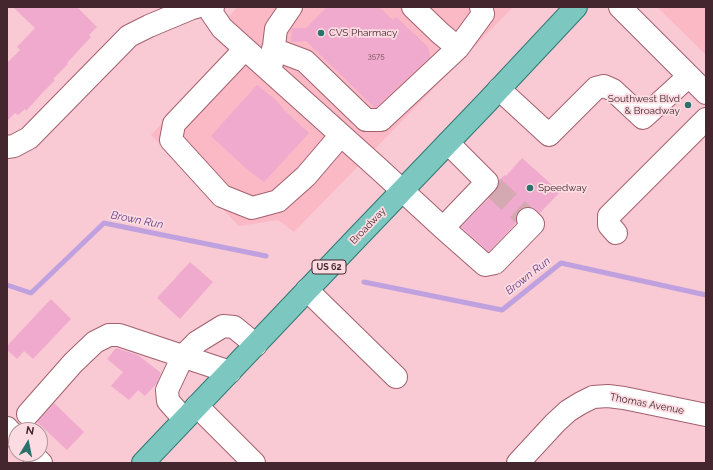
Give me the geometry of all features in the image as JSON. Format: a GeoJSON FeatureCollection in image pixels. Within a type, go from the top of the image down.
{"type":"FeatureCollection","features":[{"type":"Feature","properties":{"kind":"main road","name":"Broadway"},"geometry":{"type":"LineString","coordinates":[[143,463],[499,90],[576,7]]}},
{"type":"Feature","properties":{"kind":"street"},"geometry":{"type":"LineString","coordinates":[[7,147],[14,146],[29,138],[129,36],[149,26],[196,7]]}},
{"type":"Feature","properties":{"kind":"street"},"geometry":{"type":"LineString","coordinates":[[213,7],[211,12],[222,28],[485,265],[495,263],[534,224],[528,219]]}},
{"type":"Feature","properties":{"kind":"street"},"geometry":{"type":"LineString","coordinates":[[270,72],[276,30],[291,7]]}},
{"type":"Feature","properties":{"kind":"street"},"geometry":{"type":"LineString","coordinates":[[414,7],[440,33],[458,48]]}},
{"type":"Feature","properties":{"kind":"street"},"geometry":{"type":"LineString","coordinates":[[245,49],[174,124],[171,140],[222,196],[252,208],[278,201],[366,120],[381,120],[458,48],[483,14],[481,7]]}},
{"type":"Feature","properties":{"kind":"street"},"geometry":{"type":"LineString","coordinates":[[620,7],[706,93]]}},
{"type":"Feature","properties":{"kind":"street"},"geometry":{"type":"LineString","coordinates":[[274,49],[305,61],[366,120]]}},
{"type":"Feature","properties":{"kind":"street"},"geometry":{"type":"LineString","coordinates":[[499,90],[548,135],[596,88],[604,86],[613,90],[643,118],[689,76]]}},
{"type":"Feature","properties":{"kind":"street"},"geometry":{"type":"LineString","coordinates":[[616,233],[609,225],[609,216],[706,118]]}},
{"type":"Feature","properties":{"kind":"street"},"geometry":{"type":"LineString","coordinates":[[443,228],[490,184],[448,143]]}},
{"type":"Feature","properties":{"kind":"street"},"geometry":{"type":"LineString","coordinates":[[307,290],[396,377]]}},
{"type":"Feature","properties":{"kind":"street"},"geometry":{"type":"LineString","coordinates":[[254,463],[191,413],[168,401],[167,390],[183,356],[197,342],[223,326],[234,328],[256,345]]}},
{"type":"Feature","properties":{"kind":"street"},"geometry":{"type":"LineString","coordinates":[[28,414],[73,363],[96,342],[109,335],[119,335],[230,372]]}},
{"type":"Feature","properties":{"kind":"street","name":"Thomas Avenue"},"geometry":{"type":"LineString","coordinates":[[518,463],[568,411],[592,397],[608,396],[624,398],[706,415]]}},
{"type":"Feature","properties":{"kind":"shaded area"},"geometry":{"type":"Polygon","coordinates":[[[238,7],[513,7],[294,232],[278,220],[239,226],[151,135],[229,52],[211,34],[238,7]]]}},
{"type":"Feature","properties":{"kind":"shaded area"},"geometry":{"type":"Polygon","coordinates":[[[657,7],[706,7],[706,55],[657,7]]]}},
{"type":"Feature","properties":{"kind":"building"},"geometry":{"type":"Polygon","coordinates":[[[13,7],[77,7],[97,27],[89,35],[91,37],[53,79],[55,80],[26,111],[25,109],[18,115],[15,113],[7,121],[7,63],[20,50],[17,47],[35,28],[13,7]]]}},
{"type":"Feature","properties":{"kind":"building","name":"CVS Pharmacy"},"geometry":{"type":"Polygon","coordinates":[[[327,7],[379,7],[393,20],[396,17],[426,45],[429,49],[430,57],[375,108],[306,41],[291,42],[292,28],[306,28],[327,7]]]}},
{"type":"Feature","properties":{"kind":"building"},"geometry":{"type":"Polygon","coordinates":[[[257,85],[277,101],[284,110],[309,133],[264,182],[248,170],[211,136],[257,85]]]}},
{"type":"Feature","properties":{"kind":"building"},"geometry":{"type":"Polygon","coordinates":[[[522,158],[560,192],[540,213],[531,207],[525,207],[519,210],[516,216],[516,223],[489,252],[461,227],[496,191],[499,185],[499,180],[505,175],[506,176],[522,158]]]}},
{"type":"Feature","properties":{"kind":"building"},"geometry":{"type":"Polygon","coordinates":[[[190,262],[213,282],[180,319],[157,298],[190,262]]]}},
{"type":"Feature","properties":{"kind":"building"},"geometry":{"type":"Polygon","coordinates":[[[51,299],[71,319],[33,359],[24,351],[17,359],[7,350],[7,346],[51,299]]]}},
{"type":"Feature","properties":{"kind":"building"},"geometry":{"type":"Polygon","coordinates":[[[116,348],[138,355],[161,373],[157,383],[145,396],[138,390],[129,400],[111,386],[123,372],[107,359],[116,348]]]}},
{"type":"Feature","properties":{"kind":"building"},"geometry":{"type":"Polygon","coordinates":[[[54,403],[84,432],[67,450],[48,432],[48,422],[37,422],[54,403]]]}},
{"type":"Feature","properties":{"kind":"waterway","name":"Brown Run"},"geometry":{"type":"LineString","coordinates":[[7,285],[31,293],[104,223],[266,256]]}},
{"type":"Feature","properties":{"kind":"waterway","name":"Brown Run"},"geometry":{"type":"LineString","coordinates":[[364,282],[502,310],[561,263],[706,295]]}},
{"type":"Feature","properties":{"kind":"tunnel"},"geometry":{"type":"LineString","coordinates":[[493,187],[528,219]]}},
{"type":"Feature","properties":{"kind":"place","name":"CVS Pharmacy"},"geometry":{"type":"Point","coordinates":[321,33]}},
{"type":"Feature","properties":{"kind":"place","name":"Southwest Blvd & Broadway"},"geometry":{"type":"Point","coordinates":[688,105]}},
{"type":"Feature","properties":{"kind":"place","name":"Speedway"},"geometry":{"type":"Point","coordinates":[530,188]}}]}
